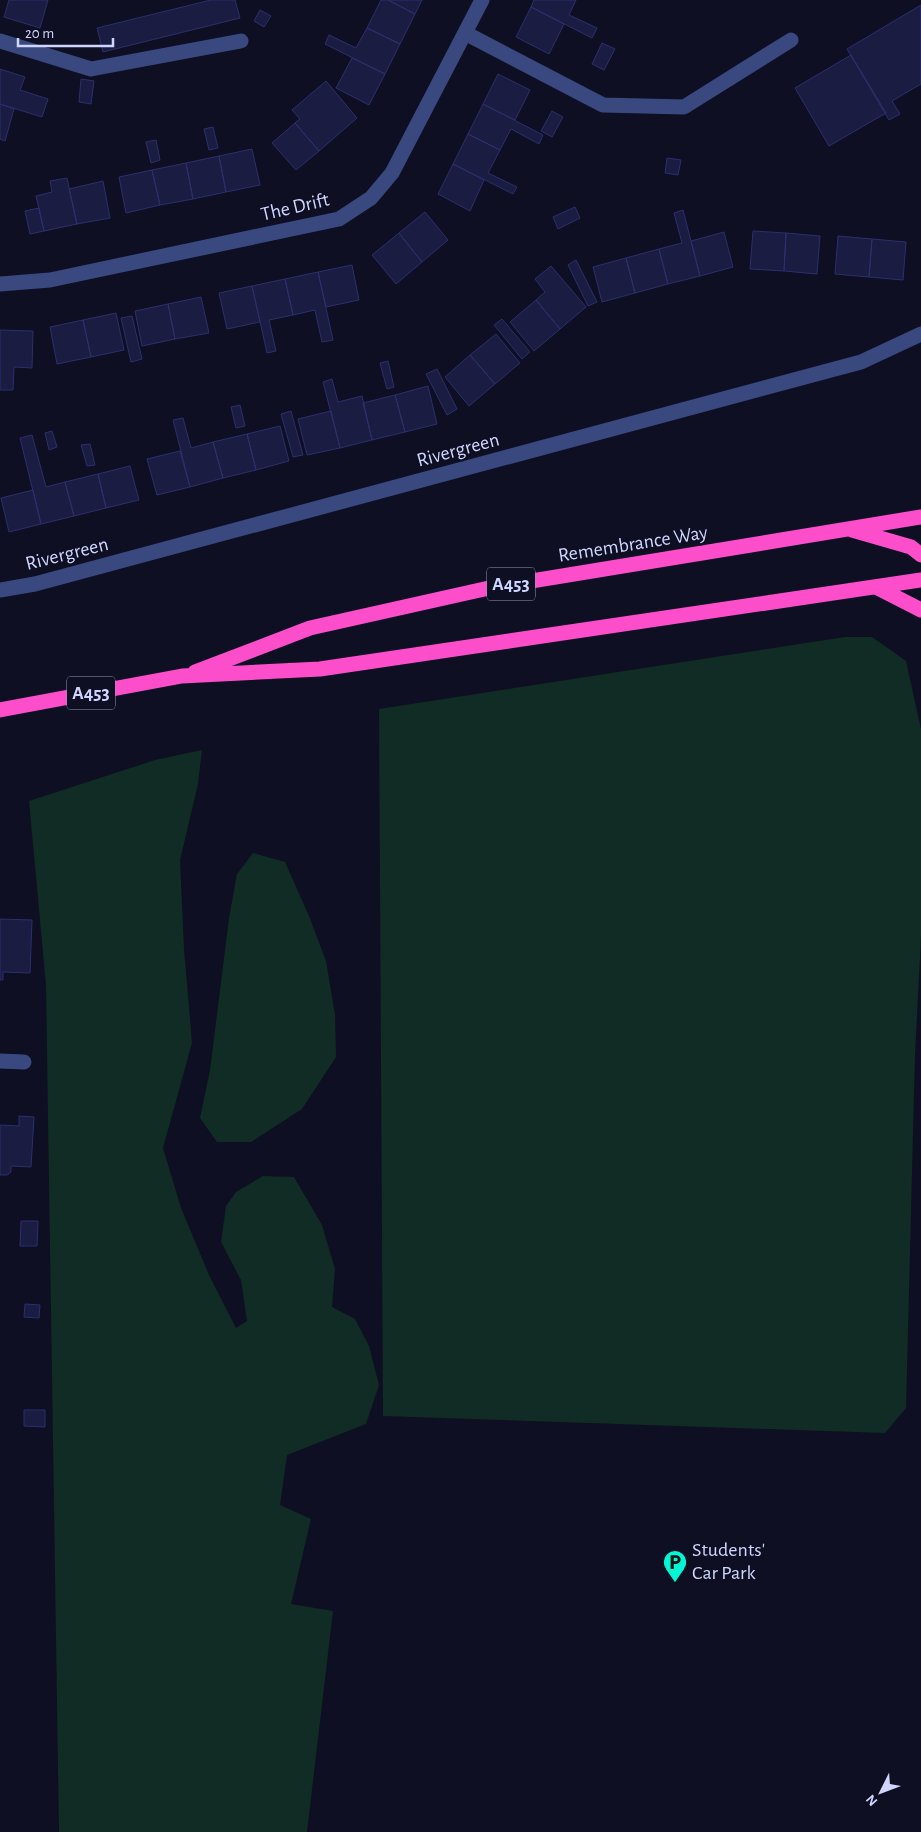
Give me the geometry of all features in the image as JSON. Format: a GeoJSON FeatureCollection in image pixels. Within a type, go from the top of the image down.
{"type":"FeatureCollection","features":[{"type":"Feature","properties":{"kind":"highway","name":"Remembrance Way"},"geometry":{"type":"LineString","coordinates":[[182,676],[310,628],[489,588],[921,517]]}},
{"type":"Feature","properties":{"kind":"highway"},"geometry":{"type":"LineString","coordinates":[[849,528],[911,547],[921,555]]}},
{"type":"Feature","properties":{"kind":"highway","name":"Remembrance Way"},"geometry":{"type":"LineString","coordinates":[[0,710],[182,676],[320,669],[548,633],[921,580]]}},
{"type":"Feature","properties":{"kind":"highway"},"geometry":{"type":"LineString","coordinates":[[876,587],[921,610]]}},
{"type":"Feature","properties":{"kind":"street","name":"The Drift"},"geometry":{"type":"LineString","coordinates":[[0,284],[50,280],[338,219],[371,198],[392,173],[482,0]]}},
{"type":"Feature","properties":{"kind":"street"},"geometry":{"type":"LineString","coordinates":[[465,33],[603,105],[675,107],[684,107],[792,40]]}},
{"type":"Feature","properties":{"kind":"street"},"geometry":{"type":"LineString","coordinates":[[0,41],[91,69],[241,41]]}},
{"type":"Feature","properties":{"kind":"street","name":"Rivergreen"},"geometry":{"type":"LineString","coordinates":[[0,590],[45,581],[861,362],[921,334]]}},
{"type":"Feature","properties":{"kind":"street"},"geometry":{"type":"LineString","coordinates":[[0,1061],[24,1062]]}},
{"type":"Feature","properties":{"kind":"green space"},"geometry":{"type":"Polygon","coordinates":[[[845,637],[872,637],[906,661],[921,729],[921,937],[915,1055],[906,1408],[885,1433],[383,1416],[379,709],[845,637]]]}},
{"type":"Feature","properties":{"kind":"green space"},"geometry":{"type":"Polygon","coordinates":[[[202,750],[198,784],[180,860],[184,949],[192,1043],[163,1148],[181,1208],[209,1275],[236,1328],[247,1321],[241,1280],[221,1242],[226,1206],[236,1192],[263,1176],[294,1177],[322,1225],[335,1269],[332,1307],[355,1319],[369,1346],[379,1385],[366,1424],[287,1455],[280,1505],[311,1519],[291,1604],[333,1611],[307,1832],[59,1832],[46,985],[29,801],[155,760],[202,750]]]}},
{"type":"Feature","properties":{"kind":"green space"},"geometry":{"type":"Polygon","coordinates":[[[253,853],[285,862],[309,916],[326,961],[335,1015],[336,1057],[302,1109],[251,1142],[217,1142],[200,1118],[210,1070],[229,918],[237,874],[253,853]]]}},
{"type":"Feature","properties":{"kind":"building"},"geometry":{"type":"Polygon","coordinates":[[[9,0],[48,0],[40,28],[4,17],[9,0]]]}},
{"type":"Feature","properties":{"kind":"building"},"geometry":{"type":"Polygon","coordinates":[[[211,0],[235,0],[240,18],[103,52],[97,28],[211,0]]]}},
{"type":"Feature","properties":{"kind":"building"},"geometry":{"type":"Polygon","coordinates":[[[381,0],[388,0],[415,14],[400,44],[367,28],[381,0]]]}},
{"type":"Feature","properties":{"kind":"building"},"geometry":{"type":"Polygon","coordinates":[[[388,0],[422,0],[415,14],[388,0]]]}},
{"type":"Feature","properties":{"kind":"building"},"geometry":{"type":"Polygon","coordinates":[[[534,0],[576,0],[569,15],[597,28],[592,38],[531,7],[534,0]]]}},
{"type":"Feature","properties":{"kind":"building"},"geometry":{"type":"Polygon","coordinates":[[[921,5],[921,84],[892,101],[900,114],[889,120],[847,49],[921,5]]]}},
{"type":"Feature","properties":{"kind":"building"},"geometry":{"type":"Polygon","coordinates":[[[531,7],[564,24],[549,54],[516,37],[531,7]]]}},
{"type":"Feature","properties":{"kind":"building"},"geometry":{"type":"Polygon","coordinates":[[[260,10],[271,16],[264,27],[254,21],[260,10]]]}},
{"type":"Feature","properties":{"kind":"building"},"geometry":{"type":"Polygon","coordinates":[[[367,28],[400,44],[385,74],[325,44],[329,35],[356,48],[367,28]]]}},
{"type":"Feature","properties":{"kind":"building"},"geometry":{"type":"Polygon","coordinates":[[[602,43],[615,49],[604,70],[592,64],[602,43]]]}},
{"type":"Feature","properties":{"kind":"building"},"geometry":{"type":"Polygon","coordinates":[[[851,55],[886,113],[829,146],[795,88],[851,55]]]}},
{"type":"Feature","properties":{"kind":"building"},"geometry":{"type":"Polygon","coordinates":[[[352,58],[385,74],[369,105],[336,88],[352,58]]]}},
{"type":"Feature","properties":{"kind":"building"},"geometry":{"type":"Polygon","coordinates":[[[0,69],[25,77],[20,90],[48,99],[42,117],[0,104],[0,69]]]}},
{"type":"Feature","properties":{"kind":"building"},"geometry":{"type":"Polygon","coordinates":[[[498,74],[530,90],[515,120],[483,104],[498,74]]]}},
{"type":"Feature","properties":{"kind":"building"},"geometry":{"type":"Polygon","coordinates":[[[81,79],[94,81],[91,104],[79,102],[81,79]]]}},
{"type":"Feature","properties":{"kind":"building"},"geometry":{"type":"Polygon","coordinates":[[[326,81],[357,118],[319,151],[295,123],[300,119],[292,110],[326,81]]]}},
{"type":"Feature","properties":{"kind":"building"},"geometry":{"type":"Polygon","coordinates":[[[0,104],[14,109],[5,141],[0,139],[0,104]]]}},
{"type":"Feature","properties":{"kind":"building"},"geometry":{"type":"Polygon","coordinates":[[[483,104],[543,135],[539,144],[511,129],[500,150],[468,134],[483,104]]]}},
{"type":"Feature","properties":{"kind":"building"},"geometry":{"type":"Polygon","coordinates":[[[552,111],[563,117],[552,137],[541,131],[552,111]]]}},
{"type":"Feature","properties":{"kind":"building"},"geometry":{"type":"Polygon","coordinates":[[[295,123],[319,151],[296,170],[272,143],[295,123]]]}},
{"type":"Feature","properties":{"kind":"building"},"geometry":{"type":"Polygon","coordinates":[[[213,127],[218,148],[209,150],[204,129],[213,127]]]}},
{"type":"Feature","properties":{"kind":"building"},"geometry":{"type":"Polygon","coordinates":[[[468,134],[500,150],[488,173],[517,187],[513,194],[453,164],[468,134]]]}},
{"type":"Feature","properties":{"kind":"building"},"geometry":{"type":"Polygon","coordinates":[[[156,140],[160,160],[151,163],[146,142],[156,140]]]}},
{"type":"Feature","properties":{"kind":"building"},"geometry":{"type":"Polygon","coordinates":[[[252,149],[260,185],[226,192],[219,156],[252,149]]]}},
{"type":"Feature","properties":{"kind":"building"},"geometry":{"type":"Polygon","coordinates":[[[219,156],[226,192],[193,199],[186,163],[219,156]]]}},
{"type":"Feature","properties":{"kind":"building"},"geometry":{"type":"Polygon","coordinates":[[[667,158],[681,160],[678,175],[665,173],[667,158]]]}},
{"type":"Feature","properties":{"kind":"building"},"geometry":{"type":"Polygon","coordinates":[[[186,163],[193,199],[160,205],[152,170],[186,163]]]}},
{"type":"Feature","properties":{"kind":"building"},"geometry":{"type":"Polygon","coordinates":[[[453,164],[484,180],[470,211],[438,194],[453,164]]]}},
{"type":"Feature","properties":{"kind":"building"},"geometry":{"type":"Polygon","coordinates":[[[152,170],[160,205],[126,213],[119,177],[152,170]]]}},
{"type":"Feature","properties":{"kind":"building"},"geometry":{"type":"Polygon","coordinates":[[[67,178],[77,224],[44,231],[36,196],[52,192],[50,181],[67,178]]]}},
{"type":"Feature","properties":{"kind":"building"},"geometry":{"type":"Polygon","coordinates":[[[103,181],[110,218],[77,224],[69,189],[103,181]]]}},
{"type":"Feature","properties":{"kind":"building"},"geometry":{"type":"Polygon","coordinates":[[[575,207],[580,218],[558,229],[553,217],[575,207]]]}},
{"type":"Feature","properties":{"kind":"building"},"geometry":{"type":"Polygon","coordinates":[[[39,208],[44,231],[30,234],[25,211],[39,208]]]}},
{"type":"Feature","properties":{"kind":"building"},"geometry":{"type":"Polygon","coordinates":[[[683,210],[700,276],[668,284],[659,249],[682,243],[674,213],[683,210]]]}},
{"type":"Feature","properties":{"kind":"building"},"geometry":{"type":"Polygon","coordinates":[[[425,212],[448,240],[422,262],[399,233],[425,212]]]}},
{"type":"Feature","properties":{"kind":"building"},"geometry":{"type":"Polygon","coordinates":[[[753,231],[786,233],[784,271],[750,269],[753,231]]]}},
{"type":"Feature","properties":{"kind":"building"},"geometry":{"type":"Polygon","coordinates":[[[724,232],[733,267],[700,276],[691,241],[724,232]]]}},
{"type":"Feature","properties":{"kind":"building"},"geometry":{"type":"Polygon","coordinates":[[[399,233],[422,262],[396,284],[372,255],[399,233]]]}},
{"type":"Feature","properties":{"kind":"building"},"geometry":{"type":"Polygon","coordinates":[[[786,233],[820,236],[817,274],[784,271],[786,233]]]}},
{"type":"Feature","properties":{"kind":"building"},"geometry":{"type":"Polygon","coordinates":[[[838,236],[872,239],[869,277],[835,274],[838,236]]]}},
{"type":"Feature","properties":{"kind":"building"},"geometry":{"type":"Polygon","coordinates":[[[872,239],[906,242],[903,280],[869,277],[872,239]]]}},
{"type":"Feature","properties":{"kind":"building"},"geometry":{"type":"Polygon","coordinates":[[[659,249],[668,284],[635,293],[626,258],[659,249]]]}},
{"type":"Feature","properties":{"kind":"building"},"geometry":{"type":"Polygon","coordinates":[[[626,258],[635,293],[602,302],[593,267],[626,258]]]}},
{"type":"Feature","properties":{"kind":"building"},"geometry":{"type":"Polygon","coordinates":[[[576,260],[597,302],[588,306],[568,265],[576,260]]]}},
{"type":"Feature","properties":{"kind":"building"},"geometry":{"type":"Polygon","coordinates":[[[352,265],[359,300],[326,307],[318,272],[352,265]]]}},
{"type":"Feature","properties":{"kind":"building"},"geometry":{"type":"Polygon","coordinates":[[[551,266],[586,307],[560,329],[536,300],[545,292],[535,279],[551,266]]]}},
{"type":"Feature","properties":{"kind":"building"},"geometry":{"type":"Polygon","coordinates":[[[318,272],[333,340],[322,342],[315,310],[293,315],[285,279],[318,272]]]}},
{"type":"Feature","properties":{"kind":"building"},"geometry":{"type":"Polygon","coordinates":[[[285,279],[293,315],[269,320],[276,351],[267,353],[252,286],[285,279]]]}},
{"type":"Feature","properties":{"kind":"building"},"geometry":{"type":"Polygon","coordinates":[[[252,286],[260,322],[227,329],[219,293],[252,286]]]}},
{"type":"Feature","properties":{"kind":"building"},"geometry":{"type":"Polygon","coordinates":[[[201,297],[209,333],[175,339],[168,304],[201,297]]]}},
{"type":"Feature","properties":{"kind":"building"},"geometry":{"type":"Polygon","coordinates":[[[536,300],[560,329],[534,351],[510,322],[536,300]]]}},
{"type":"Feature","properties":{"kind":"building"},"geometry":{"type":"Polygon","coordinates":[[[168,304],[175,339],[142,346],[135,311],[168,304]]]}},
{"type":"Feature","properties":{"kind":"building"},"geometry":{"type":"Polygon","coordinates":[[[116,313],[124,350],[91,357],[83,320],[116,313]]]}},
{"type":"Feature","properties":{"kind":"building"},"geometry":{"type":"Polygon","coordinates":[[[132,316],[142,359],[131,362],[121,318],[132,316]]]}},
{"type":"Feature","properties":{"kind":"building"},"geometry":{"type":"Polygon","coordinates":[[[502,319],[530,352],[522,359],[494,325],[502,319]]]}},
{"type":"Feature","properties":{"kind":"building"},"geometry":{"type":"Polygon","coordinates":[[[83,320],[91,357],[57,364],[50,327],[83,320]]]}},
{"type":"Feature","properties":{"kind":"building"},"geometry":{"type":"Polygon","coordinates":[[[0,330],[33,331],[32,368],[14,367],[13,390],[0,390],[0,330]]]}},
{"type":"Feature","properties":{"kind":"building"},"geometry":{"type":"Polygon","coordinates":[[[496,334],[520,363],[495,384],[470,355],[496,334]]]}},
{"type":"Feature","properties":{"kind":"building"},"geometry":{"type":"Polygon","coordinates":[[[470,355],[495,384],[469,406],[445,377],[470,355]]]}},
{"type":"Feature","properties":{"kind":"building"},"geometry":{"type":"Polygon","coordinates":[[[388,361],[394,387],[387,389],[380,363],[388,361]]]}},
{"type":"Feature","properties":{"kind":"building"},"geometry":{"type":"Polygon","coordinates":[[[437,369],[457,409],[447,415],[426,374],[437,369]]]}},
{"type":"Feature","properties":{"kind":"building"},"geometry":{"type":"Polygon","coordinates":[[[332,379],[338,402],[362,396],[372,440],[340,448],[323,382],[332,379]]]}},
{"type":"Feature","properties":{"kind":"building"},"geometry":{"type":"Polygon","coordinates":[[[428,386],[437,424],[405,432],[395,395],[428,386]]]}},
{"type":"Feature","properties":{"kind":"building"},"geometry":{"type":"Polygon","coordinates":[[[395,395],[405,432],[372,440],[363,403],[395,395]]]}},
{"type":"Feature","properties":{"kind":"building"},"geometry":{"type":"Polygon","coordinates":[[[240,405],[245,426],[236,428],[231,407],[240,405]]]}},
{"type":"Feature","properties":{"kind":"building"},"geometry":{"type":"Polygon","coordinates":[[[291,411],[303,455],[293,457],[281,414],[291,411]]]}},
{"type":"Feature","properties":{"kind":"building"},"geometry":{"type":"Polygon","coordinates":[[[331,411],[340,448],[307,455],[298,419],[331,411]]]}},
{"type":"Feature","properties":{"kind":"building"},"geometry":{"type":"Polygon","coordinates":[[[183,418],[191,448],[213,442],[223,478],[190,487],[173,420],[183,418]]]}},
{"type":"Feature","properties":{"kind":"building"},"geometry":{"type":"Polygon","coordinates":[[[280,426],[289,461],[256,470],[247,434],[280,426]]]}},
{"type":"Feature","properties":{"kind":"building"},"geometry":{"type":"Polygon","coordinates":[[[52,431],[57,447],[49,450],[45,433],[52,431]]]}},
{"type":"Feature","properties":{"kind":"building"},"geometry":{"type":"Polygon","coordinates":[[[247,434],[256,470],[223,478],[213,442],[247,434]]]}},
{"type":"Feature","properties":{"kind":"building"},"geometry":{"type":"Polygon","coordinates":[[[32,435],[46,487],[65,482],[74,516],[41,524],[20,438],[32,435]]]}},
{"type":"Feature","properties":{"kind":"building"},"geometry":{"type":"Polygon","coordinates":[[[90,444],[95,465],[87,466],[81,445],[90,444]]]}},
{"type":"Feature","properties":{"kind":"building"},"geometry":{"type":"Polygon","coordinates":[[[180,451],[190,487],[157,495],[147,459],[180,451]]]}},
{"type":"Feature","properties":{"kind":"building"},"geometry":{"type":"Polygon","coordinates":[[[130,466],[139,500],[106,508],[98,474],[130,466]]]}},
{"type":"Feature","properties":{"kind":"building"},"geometry":{"type":"Polygon","coordinates":[[[98,474],[106,508],[74,516],[65,482],[98,474]]]}},
{"type":"Feature","properties":{"kind":"building"},"geometry":{"type":"Polygon","coordinates":[[[33,490],[41,524],[9,532],[1,498],[33,490]]]}},
{"type":"Feature","properties":{"kind":"building"},"geometry":{"type":"Polygon","coordinates":[[[0,919],[32,920],[30,973],[3,972],[3,980],[0,980],[0,919]]]}},
{"type":"Feature","properties":{"kind":"building"},"geometry":{"type":"Polygon","coordinates":[[[19,1116],[34,1117],[31,1167],[11,1166],[11,1172],[7,1175],[0,1175],[0,1125],[19,1126],[19,1116]]]}},
{"type":"Feature","properties":{"kind":"building"},"geometry":{"type":"Polygon","coordinates":[[[21,1221],[38,1221],[37,1246],[20,1246],[21,1221]]]}},
{"type":"Feature","properties":{"kind":"building"},"geometry":{"type":"Polygon","coordinates":[[[25,1304],[40,1305],[39,1318],[24,1317],[25,1304]]]}},
{"type":"Feature","properties":{"kind":"building"},"geometry":{"type":"Polygon","coordinates":[[[24,1410],[45,1410],[45,1427],[24,1426],[24,1410]]]}},
{"type":"Feature","properties":{"kind":"place","name":"Students' Car Park"},"geometry":{"type":"Point","coordinates":[675,1583]}}]}
